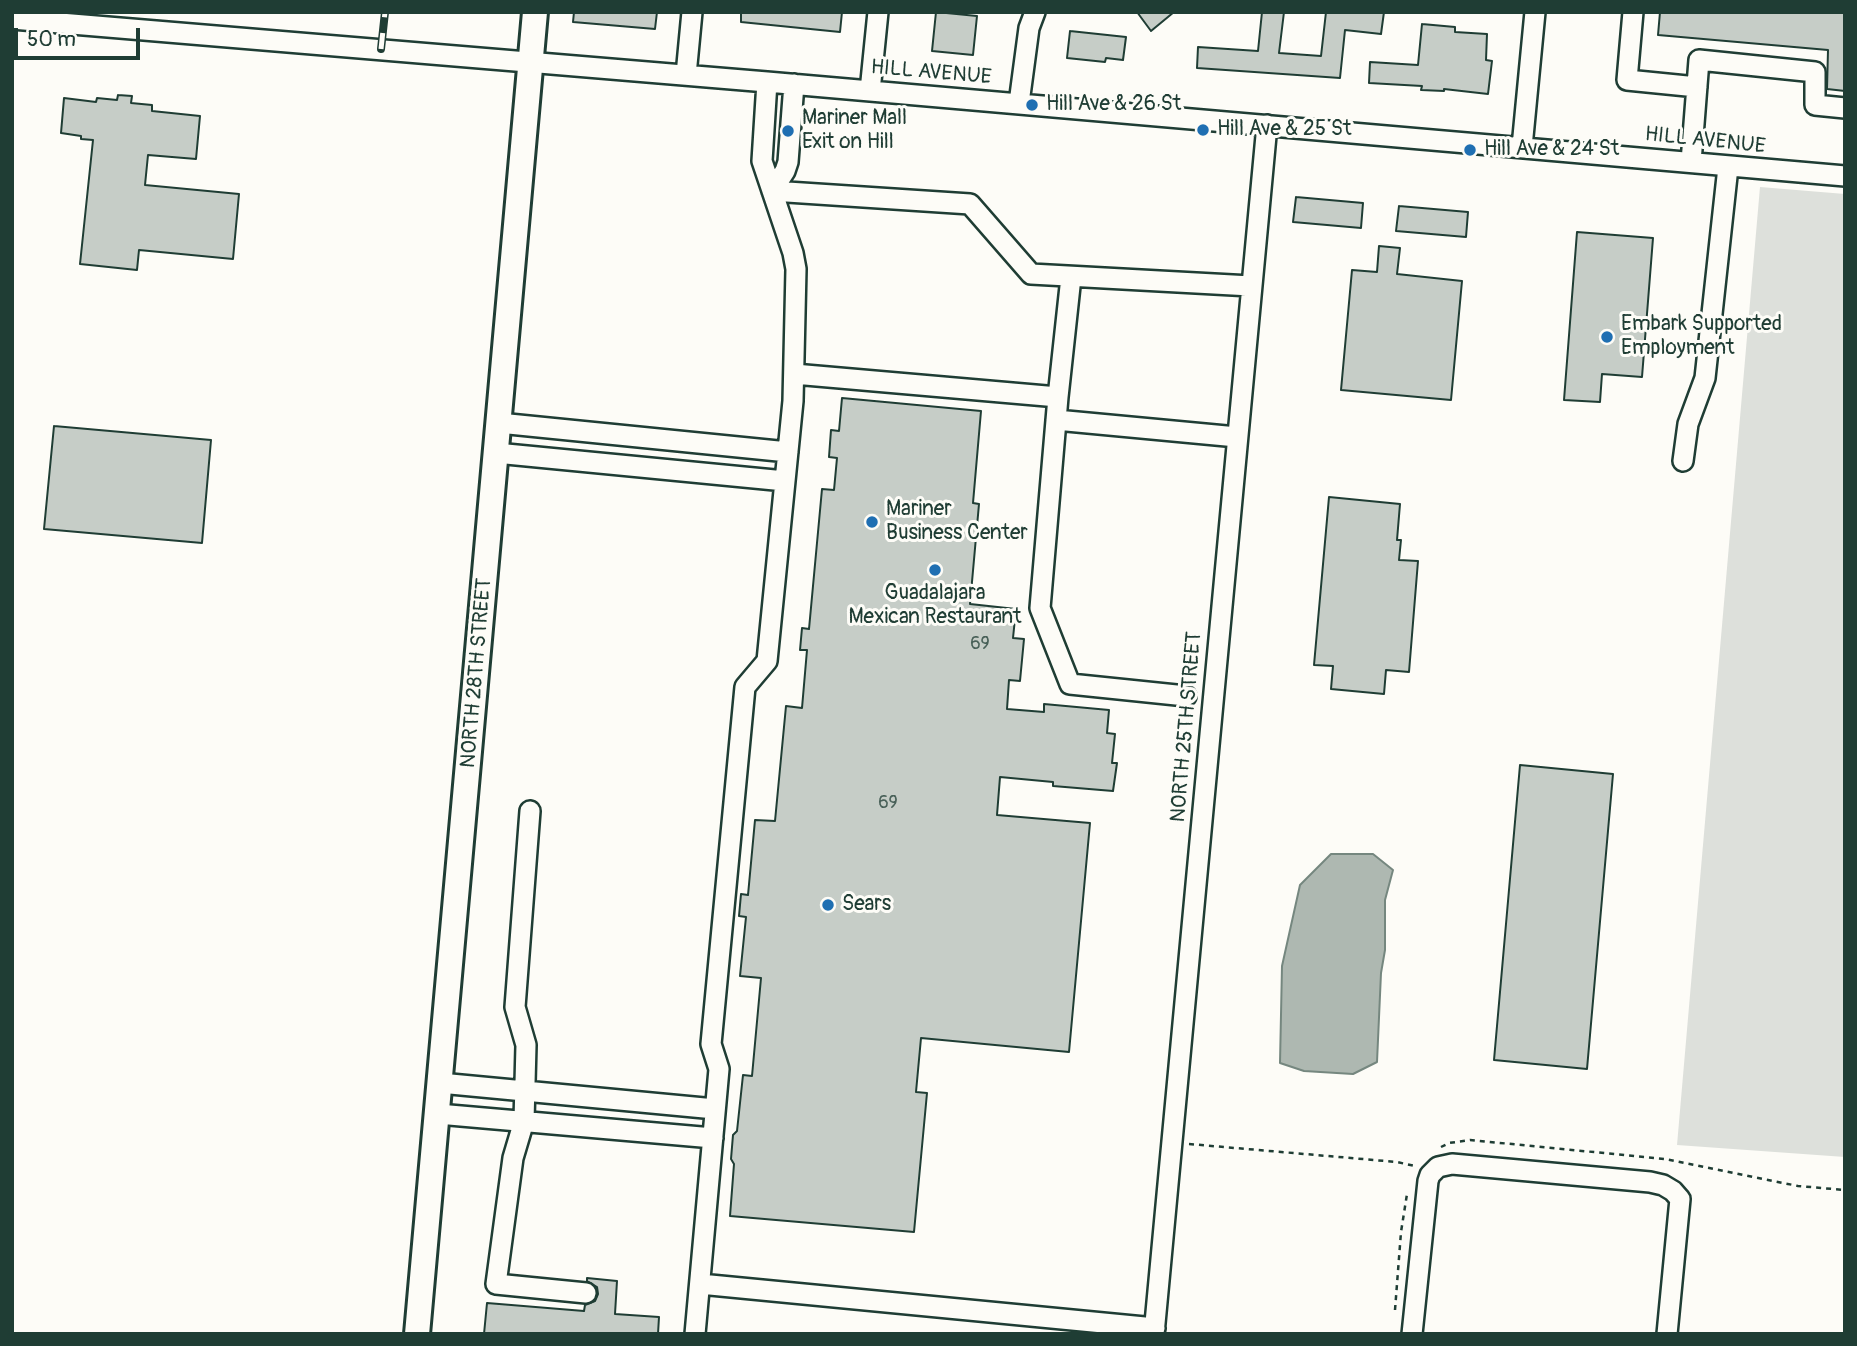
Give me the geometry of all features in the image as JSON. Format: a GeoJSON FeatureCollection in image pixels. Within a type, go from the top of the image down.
{"type":"FeatureCollection","features":[{"type":"Feature","properties":{"kind":"main road","name":"NORTH 28TH STREET"},"geometry":{"type":"LineString","coordinates":[[417,1334],[535,12]]}},
{"type":"Feature","properties":{"kind":"street"},"geometry":{"type":"LineString","coordinates":[[686,75],[692,12]]}},
{"type":"Feature","properties":{"kind":"street"},"geometry":{"type":"LineString","coordinates":[[870,91],[878,12]]}},
{"type":"Feature","properties":{"kind":"street"},"geometry":{"type":"LineString","coordinates":[[1019,103],[1029,28],[1035,12]]}},
{"type":"Feature","properties":{"kind":"street"},"geometry":{"type":"LineString","coordinates":[[1522,147],[1535,12]]}},
{"type":"Feature","properties":{"kind":"street"},"geometry":{"type":"LineString","coordinates":[[1633,12],[1627,80],[1697,87]]}},
{"type":"Feature","properties":{"kind":"street","name":"HILL AVENUE"},"geometry":{"type":"LineString","coordinates":[[12,19],[1019,103],[1845,176]]}},
{"type":"Feature","properties":{"kind":"street"},"geometry":{"type":"LineString","coordinates":[[1691,162],[1699,60],[1815,72],[1815,105],[1845,108]]}},
{"type":"Feature","properties":{"kind":"street"},"geometry":{"type":"LineString","coordinates":[[695,1334],[719,1069],[711,1044],[744,687],[767,661],[794,374],[796,269],[762,156],[767,82]]}},
{"type":"Feature","properties":{"kind":"street"},"geometry":{"type":"LineString","coordinates":[[772,191],[788,162],[794,84]]}},
{"type":"Feature","properties":{"kind":"street","name":"NORTH 25TH STREET"},"geometry":{"type":"LineString","coordinates":[[1155,1331],[1267,125]]}},
{"type":"Feature","properties":{"kind":"street"},"geometry":{"type":"LineString","coordinates":[[1683,461],[1688,424],[1705,378],[1728,167]]}},
{"type":"Feature","properties":{"kind":"street"},"geometry":{"type":"LineString","coordinates":[[772,191],[970,204],[1031,274],[1251,286]]}},
{"type":"Feature","properties":{"kind":"street"},"geometry":{"type":"LineString","coordinates":[[1071,277],[1040,608],[1070,684],[1186,696]]}},
{"type":"Feature","properties":{"kind":"street"},"geometry":{"type":"LineString","coordinates":[[794,374],[1058,397]]}},
{"type":"Feature","properties":{"kind":"street"},"geometry":{"type":"LineString","coordinates":[[1056,420],[1237,437]]}},
{"type":"Feature","properties":{"kind":"street"},"geometry":{"type":"LineString","coordinates":[[499,423],[788,452]]}},
{"type":"Feature","properties":{"kind":"street"},"geometry":{"type":"LineString","coordinates":[[496,453],[785,481]]}},
{"type":"Feature","properties":{"kind":"street"},"geometry":{"type":"LineString","coordinates":[[530,811],[515,1007],[526,1045],[524,1121],[513,1158],[496,1284],[586,1293]]}},
{"type":"Feature","properties":{"kind":"street"},"geometry":{"type":"LineString","coordinates":[[440,1083],[716,1109]]}},
{"type":"Feature","properties":{"kind":"street"},"geometry":{"type":"LineString","coordinates":[[438,1114],[713,1139]]}},
{"type":"Feature","properties":{"kind":"street"},"geometry":{"type":"LineString","coordinates":[[1412,1334],[1427,1181],[1433,1171],[1443,1164],[1663,1185],[1680,1199],[1667,1334]]}},
{"type":"Feature","properties":{"kind":"street"},"geometry":{"type":"LineString","coordinates":[[700,1284],[1155,1331]]}},
{"type":"Feature","properties":{"kind":"path"},"geometry":{"type":"LineString","coordinates":[[1171,1143],[1397,1162],[1415,1166]]}},
{"type":"Feature","properties":{"kind":"shaded area"},"geometry":{"type":"Polygon","coordinates":[[[1760,187],[1845,194],[1845,1157],[1677,1145],[1760,187]]]}},
{"type":"Feature","properties":{"kind":"shaded area"},"geometry":{"type":"Polygon","coordinates":[[[1331,854],[1373,854],[1393,870],[1385,900],[1385,950],[1381,973],[1377,1062],[1353,1074],[1304,1071],[1280,1063],[1282,966],[1300,885],[1331,854]]]}},
{"type":"Feature","properties":{"kind":"building"},"geometry":{"type":"Polygon","coordinates":[[[574,12],[657,12],[655,29],[573,22],[574,12]]]}},
{"type":"Feature","properties":{"kind":"building"},"geometry":{"type":"Polygon","coordinates":[[[741,12],[842,12],[840,32],[741,22],[741,12]]]}},
{"type":"Feature","properties":{"kind":"building"},"geometry":{"type":"Polygon","coordinates":[[[936,12],[977,16],[973,55],[932,51],[936,12]]]}},
{"type":"Feature","properties":{"kind":"building"},"geometry":{"type":"Polygon","coordinates":[[[1137,12],[1174,12],[1151,31],[1137,12]]]}},
{"type":"Feature","properties":{"kind":"building"},"geometry":{"type":"Polygon","coordinates":[[[1262,12],[1284,12],[1279,53],[1321,56],[1326,12],[1384,12],[1381,34],[1345,30],[1340,78],[1197,68],[1198,47],[1258,51],[1262,12]]]}},
{"type":"Feature","properties":{"kind":"building"},"geometry":{"type":"Polygon","coordinates":[[[1660,12],[1845,12],[1845,91],[1827,89],[1828,50],[1658,35],[1660,12]]]}},
{"type":"Feature","properties":{"kind":"building"},"geometry":{"type":"Polygon","coordinates":[[[1422,24],[1455,27],[1455,32],[1487,34],[1486,60],[1492,61],[1488,94],[1444,89],[1421,90],[1422,86],[1369,83],[1370,62],[1418,65],[1422,24]]]}},
{"type":"Feature","properties":{"kind":"building"},"geometry":{"type":"Polygon","coordinates":[[[1070,31],[1126,37],[1123,60],[1106,58],[1105,62],[1067,58],[1070,31]]]}},
{"type":"Feature","properties":{"kind":"building"},"geometry":{"type":"Polygon","coordinates":[[[118,95],[132,96],[131,103],[152,105],[152,111],[200,116],[196,159],[148,155],[145,185],[239,194],[233,259],[139,250],[137,270],[80,264],[93,140],[61,133],[64,98],[96,102],[97,98],[117,100],[118,95]]]}},
{"type":"Feature","properties":{"kind":"building"},"geometry":{"type":"Polygon","coordinates":[[[1296,197],[1363,203],[1361,228],[1293,222],[1296,197]]]}},
{"type":"Feature","properties":{"kind":"building"},"geometry":{"type":"Polygon","coordinates":[[[1399,206],[1468,212],[1466,237],[1396,231],[1399,206]]]}},
{"type":"Feature","properties":{"kind":"building","name":"Embark Supported Employment"},"geometry":{"type":"Polygon","coordinates":[[[1577,232],[1653,238],[1642,377],[1602,374],[1600,402],[1564,400],[1577,232]]]}},
{"type":"Feature","properties":{"kind":"building"},"geometry":{"type":"Polygon","coordinates":[[[1379,246],[1400,248],[1397,274],[1462,281],[1451,400],[1341,390],[1352,270],[1377,272],[1379,246]]]}},
{"type":"Feature","properties":{"kind":"building"},"geometry":{"type":"Polygon","coordinates":[[[842,398],[981,411],[973,503],[979,504],[970,604],[1016,609],[1013,638],[1024,639],[1020,681],[1009,680],[1007,709],[1044,712],[1044,704],[1109,710],[1107,733],[1115,734],[1112,763],[1117,763],[1113,791],[1053,786],[1053,782],[1000,777],[997,815],[1090,823],[1069,1052],[921,1038],[916,1092],[927,1093],[914,1232],[730,1216],[733,1135],[737,1131],[743,1075],[752,1076],[761,978],[740,976],[746,917],[739,916],[741,894],[748,895],[755,820],[775,821],[786,706],[802,708],[807,650],[800,650],[802,628],[809,629],[822,489],[834,490],[837,458],[829,457],[831,430],[839,431],[842,398]]]}},
{"type":"Feature","properties":{"kind":"building"},"geometry":{"type":"Polygon","coordinates":[[[54,426],[211,440],[202,543],[44,529],[54,426]]]}},
{"type":"Feature","properties":{"kind":"building"},"geometry":{"type":"Polygon","coordinates":[[[1329,497],[1400,504],[1397,540],[1401,540],[1399,560],[1418,561],[1409,672],[1386,670],[1384,694],[1331,689],[1333,666],[1314,665],[1329,497]]]}},
{"type":"Feature","properties":{"kind":"building"},"geometry":{"type":"Polygon","coordinates":[[[1520,765],[1613,774],[1587,1069],[1494,1060],[1520,765]]]}},
{"type":"Feature","properties":{"kind":"building"},"geometry":{"type":"Polygon","coordinates":[[[587,1278],[617,1281],[615,1314],[659,1317],[658,1334],[484,1334],[487,1303],[584,1311],[585,1305],[595,1301],[598,1294],[597,1287],[587,1281],[587,1278]]]}},
{"type":"Feature","properties":{"kind":"railway"},"geometry":{"type":"LineString","coordinates":[[381,49],[385,12]]}},
{"type":"Feature","properties":{"kind":"place","name":"Hill Ave & 26 St"},"geometry":{"type":"Point","coordinates":[1032,105]}},
{"type":"Feature","properties":{"kind":"place","name":"Hill Ave & 25 St"},"geometry":{"type":"Point","coordinates":[1203,130]}},
{"type":"Feature","properties":{"kind":"place","name":"Mariner Mall Exit on Hill"},"geometry":{"type":"Point","coordinates":[788,131]}},
{"type":"Feature","properties":{"kind":"place","name":"Hill Ave & 24 St"},"geometry":{"type":"Point","coordinates":[1470,150]}},
{"type":"Feature","properties":{"kind":"place","name":"Embark Supported Employment"},"geometry":{"type":"Point","coordinates":[1607,337]}},
{"type":"Feature","properties":{"kind":"place","name":"Mariner Business Center"},"geometry":{"type":"Point","coordinates":[872,522]}},
{"type":"Feature","properties":{"kind":"place","name":"Guadalajara Mexican Restaurant"},"geometry":{"type":"Point","coordinates":[935,570]}},
{"type":"Feature","properties":{"kind":"place","name":"Sears"},"geometry":{"type":"Point","coordinates":[828,905]}}]}
